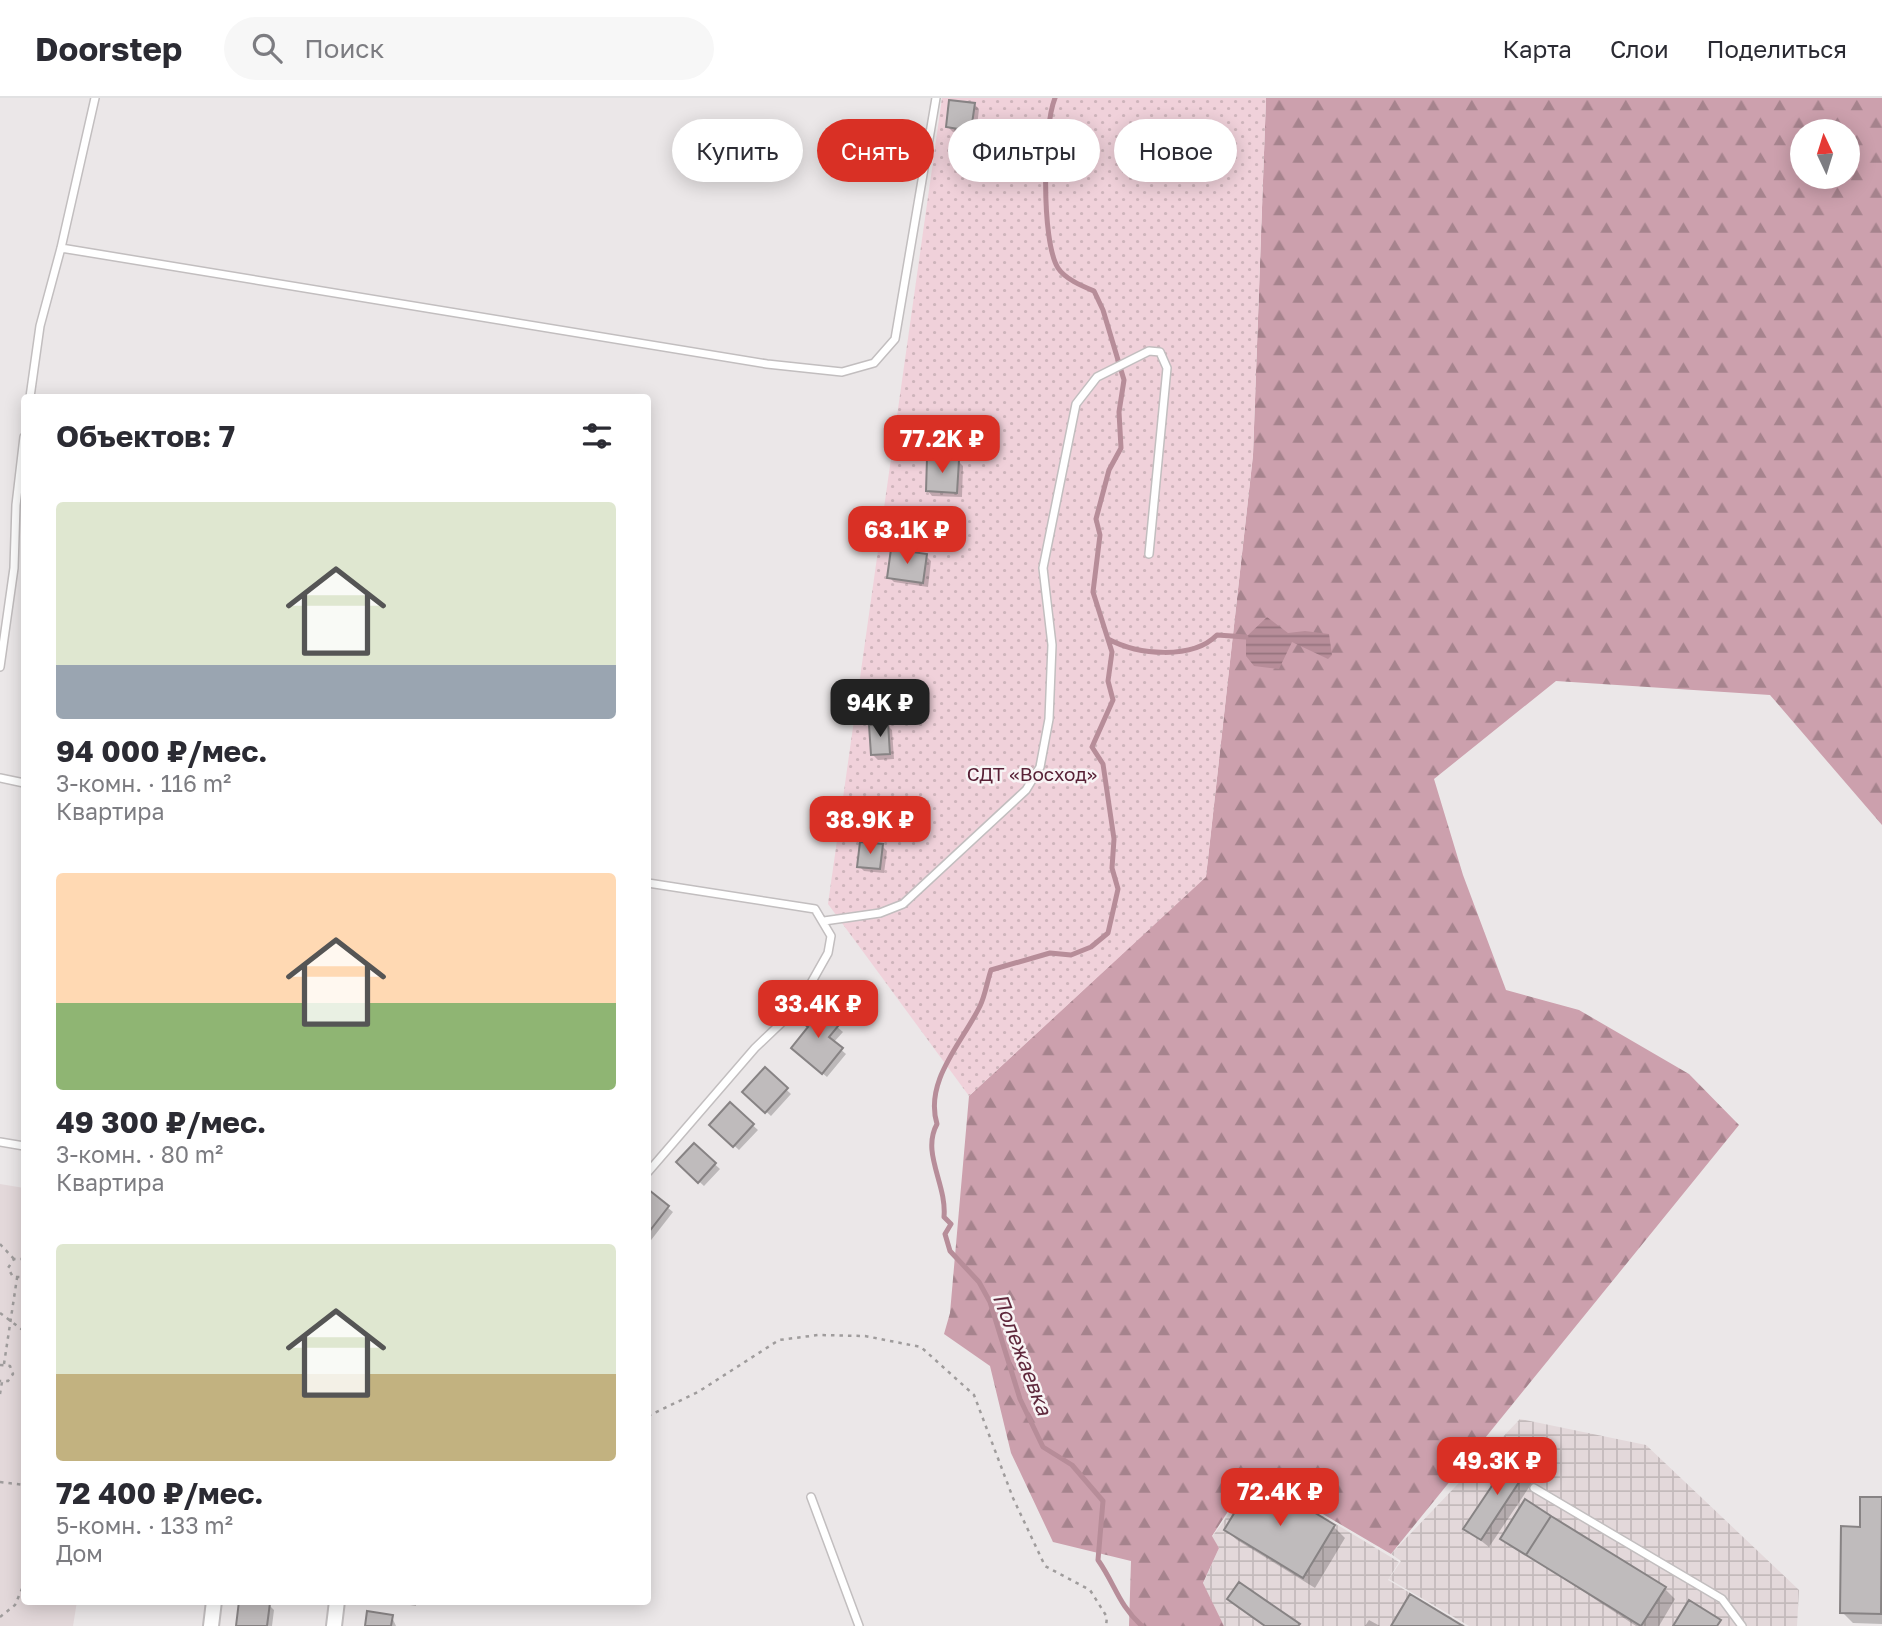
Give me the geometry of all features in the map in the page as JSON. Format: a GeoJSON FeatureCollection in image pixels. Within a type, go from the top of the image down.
{"type":"FeatureCollection","features":[{"type":"Feature","properties":{"kind":"street"},"geometry":{"type":"LineString","coordinates":[[211,1626],[214,1605]]}},
{"type":"Feature","properties":{"kind":"street"},"geometry":{"type":"LineString","coordinates":[[334,1626],[337,1605]]}},
{"type":"Feature","properties":{"kind":"lane"},"geometry":{"type":"LineString","coordinates":[[30,394],[40,326],[61,248],[95,98]]}},
{"type":"Feature","properties":{"kind":"lane"},"geometry":{"type":"LineString","coordinates":[[61,248],[767,364],[842,372],[874,363],[895,339],[936,98]]}},
{"type":"Feature","properties":{"kind":"lane"},"geometry":{"type":"LineString","coordinates":[[824,921],[880,913],[903,904],[1026,790],[1040,767],[1049,719],[1052,645],[1043,568],[1076,404],[1097,377],[1149,351],[1160,352],[1167,368],[1149,554]]}},
{"type":"Feature","properties":{"kind":"lane"},"geometry":{"type":"LineString","coordinates":[[0,667],[14,568],[16,505],[21,462]]}},
{"type":"Feature","properties":{"kind":"lane"},"geometry":{"type":"LineString","coordinates":[[0,778],[21,782]]}},
{"type":"Feature","properties":{"kind":"lane"},"geometry":{"type":"LineString","coordinates":[[651,883],[815,909],[831,936],[828,953],[797,1008],[755,1048],[651,1169]]}},
{"type":"Feature","properties":{"kind":"lane"},"geometry":{"type":"LineString","coordinates":[[0,1142],[21,1146]]}},
{"type":"Feature","properties":{"kind":"lane"},"geometry":{"type":"LineString","coordinates":[[1534,1488],[1722,1599],[1742,1626]]}},
{"type":"Feature","properties":{"kind":"lane"},"geometry":{"type":"LineString","coordinates":[[811,1497],[859,1626]]}},
{"type":"Feature","properties":{"kind":"path"},"geometry":{"type":"LineString","coordinates":[[0,1244],[13,1259],[21,1259]]}},
{"type":"Feature","properties":{"kind":"path"},"geometry":{"type":"LineString","coordinates":[[0,1394],[1,1382],[8,1381],[13,1374],[12,1368],[2,1364],[16,1278],[8,1268],[13,1259]]}},
{"type":"Feature","properties":{"kind":"path"},"geometry":{"type":"LineString","coordinates":[[16,1278],[21,1277]]}},
{"type":"Feature","properties":{"kind":"path"},"geometry":{"type":"LineString","coordinates":[[0,1314],[21,1328]]}},
{"type":"Feature","properties":{"kind":"path"},"geometry":{"type":"LineString","coordinates":[[651,1415],[698,1392],[779,1340],[818,1335],[865,1336],[921,1347],[974,1395],[1013,1498],[1045,1566],[1090,1590],[1107,1617],[1106,1626]]}},
{"type":"Feature","properties":{"kind":"path"},"geometry":{"type":"LineString","coordinates":[[0,1482],[21,1485]]}},
{"type":"Feature","properties":{"kind":"path"},"geometry":{"type":"LineString","coordinates":[[0,1617],[15,1605],[21,1591]]}},
{"type":"Feature","properties":{"kind":"shaded area"},"geometry":{"type":"Polygon","coordinates":[[[1267,617],[1288,633],[1305,631],[1329,634],[1332,655],[1328,659],[1292,642],[1279,669],[1254,666],[1246,656],[1246,637],[1267,617]]]}},
{"type":"Feature","properties":{"kind":"shaded area"},"geometry":{"type":"Polygon","coordinates":[[[0,1184],[21,1188],[21,1605],[76,1605],[73,1626],[0,1626],[0,1184]]]}},
{"type":"Feature","properties":{"kind":"shaded area"},"geometry":{"type":"Polygon","coordinates":[[[1520,1419],[1646,1445],[1799,1590],[1797,1626],[1469,1626],[1389,1579],[1401,1561],[1391,1554],[1520,1419]]]}},
{"type":"Feature","properties":{"kind":"shaded area"},"geometry":{"type":"Polygon","coordinates":[[[1256,1476],[1399,1562],[1388,1580],[1466,1626],[1224,1626],[1203,1584],[1219,1548],[1212,1537],[1256,1476]]]}},
{"type":"Feature","properties":{"kind":"green space","name":"СДТ «Восход»"},"geometry":{"type":"Polygon","coordinates":[[[942,98],[1266,98],[1253,455],[1206,877],[969,1096],[828,904],[930,182],[934,182],[934,155],[942,98]]]}},
{"type":"Feature","properties":{"kind":"green space"},"geometry":{"type":"Polygon","coordinates":[[[1266,98],[1882,98],[1882,825],[1770,695],[1556,681],[1434,779],[1463,875],[1506,990],[1579,1010],[1689,1074],[1739,1125],[1391,1554],[1253,1473],[1212,1536],[1219,1548],[1203,1583],[1224,1626],[1129,1626],[1131,1561],[1053,1542],[1011,1453],[990,1366],[944,1334],[950,1313],[969,1096],[1206,876],[1253,455],[1266,98]]]}},
{"type":"Feature","properties":{"kind":"building"},"geometry":{"type":"Polygon","coordinates":[[[949,100],[975,103],[973,119],[948,119],[946,127],[949,100]]]}},
{"type":"Feature","properties":{"kind":"building"},"geometry":{"type":"Polygon","coordinates":[[[927,458],[959,460],[957,493],[926,491],[927,458]]]}},
{"type":"Feature","properties":{"kind":"building"},"geometry":{"type":"Polygon","coordinates":[[[891,549],[927,554],[923,583],[887,578],[891,549]]]}},
{"type":"Feature","properties":{"kind":"building"},"geometry":{"type":"Polygon","coordinates":[[[888,723],[890,754],[871,755],[869,725],[888,723]]]}},
{"type":"Feature","properties":{"kind":"building"},"geometry":{"type":"Polygon","coordinates":[[[860,842],[883,844],[880,869],[857,867],[860,842]]]}},
{"type":"Feature","properties":{"kind":"building"},"geometry":{"type":"Polygon","coordinates":[[[814,1005],[839,1025],[829,1037],[843,1048],[822,1074],[791,1048],[808,1027],[800,1021],[814,1005]]]}},
{"type":"Feature","properties":{"kind":"building"},"geometry":{"type":"Polygon","coordinates":[[[765,1067],[788,1088],[765,1113],[742,1092],[765,1067]]]}},
{"type":"Feature","properties":{"kind":"building"},"geometry":{"type":"Polygon","coordinates":[[[730,1102],[754,1124],[733,1147],[709,1125],[730,1102]]]}},
{"type":"Feature","properties":{"kind":"building"},"geometry":{"type":"Polygon","coordinates":[[[694,1143],[716,1163],[698,1183],[676,1162],[694,1143]]]}},
{"type":"Feature","properties":{"kind":"building"},"geometry":{"type":"Polygon","coordinates":[[[651,1192],[669,1206],[651,1229],[651,1192]]]}},
{"type":"Feature","properties":{"kind":"building"},"geometry":{"type":"Polygon","coordinates":[[[1514,1453],[1531,1464],[1481,1540],[1463,1529],[1514,1453]]]}},
{"type":"Feature","properties":{"kind":"building"},"geometry":{"type":"Polygon","coordinates":[[[1256,1477],[1335,1525],[1303,1578],[1224,1530],[1256,1477]]]}},
{"type":"Feature","properties":{"kind":"building"},"geometry":{"type":"Polygon","coordinates":[[[1860,1497],[1882,1497],[1881,1614],[1840,1613],[1841,1526],[1860,1527],[1860,1497]]]}},
{"type":"Feature","properties":{"kind":"building"},"geometry":{"type":"Polygon","coordinates":[[[1525,1499],[1551,1516],[1526,1555],[1500,1539],[1525,1499]]]}},
{"type":"Feature","properties":{"kind":"building"},"geometry":{"type":"Polygon","coordinates":[[[1551,1516],[1666,1587],[1641,1626],[1526,1555],[1551,1516]]]}},
{"type":"Feature","properties":{"kind":"building"},"geometry":{"type":"Polygon","coordinates":[[[1239,1582],[1300,1624],[1265,1626],[1227,1599],[1239,1582]]]}},
{"type":"Feature","properties":{"kind":"building"},"geometry":{"type":"Polygon","coordinates":[[[1410,1594],[1463,1626],[1391,1626],[1410,1594]]]}},
{"type":"Feature","properties":{"kind":"building"},"geometry":{"type":"Polygon","coordinates":[[[1689,1600],[1721,1620],[1717,1626],[1673,1626],[1689,1600]]]}},
{"type":"Feature","properties":{"kind":"building"},"geometry":{"type":"Polygon","coordinates":[[[239,1605],[270,1605],[267,1626],[236,1626],[239,1605]]]}},
{"type":"Feature","properties":{"kind":"building"},"geometry":{"type":"Polygon","coordinates":[[[367,1611],[393,1615],[391,1626],[365,1626],[367,1611]]]}},
{"type":"Feature","properties":{"kind":"waterway","name":"Полежаевка"},"geometry":{"type":"LineString","coordinates":[[1055,98],[1046,157],[1046,210],[1052,254],[1065,276],[1094,291],[1103,310],[1124,380],[1119,412],[1121,448],[1109,470],[1096,519],[1100,535],[1093,592],[1112,652],[1108,681],[1113,700],[1092,747],[1103,764],[1114,839],[1112,868],[1118,889],[1108,933],[1091,947],[1071,955],[1050,953],[991,970],[980,1006],[940,1078],[934,1108],[937,1124],[932,1146],[944,1217],[951,1224],[945,1234],[950,1251],[979,1282],[990,1302],[1020,1399],[1043,1447],[1072,1465],[1103,1501],[1098,1560],[1122,1602],[1142,1626]]}},
{"type":"Feature","properties":{"kind":"waterway","name":"Полежаевка"},"geometry":{"type":"LineString","coordinates":[[1108,639],[1134,649],[1164,652],[1194,648],[1217,635],[1246,637]]}}]}
